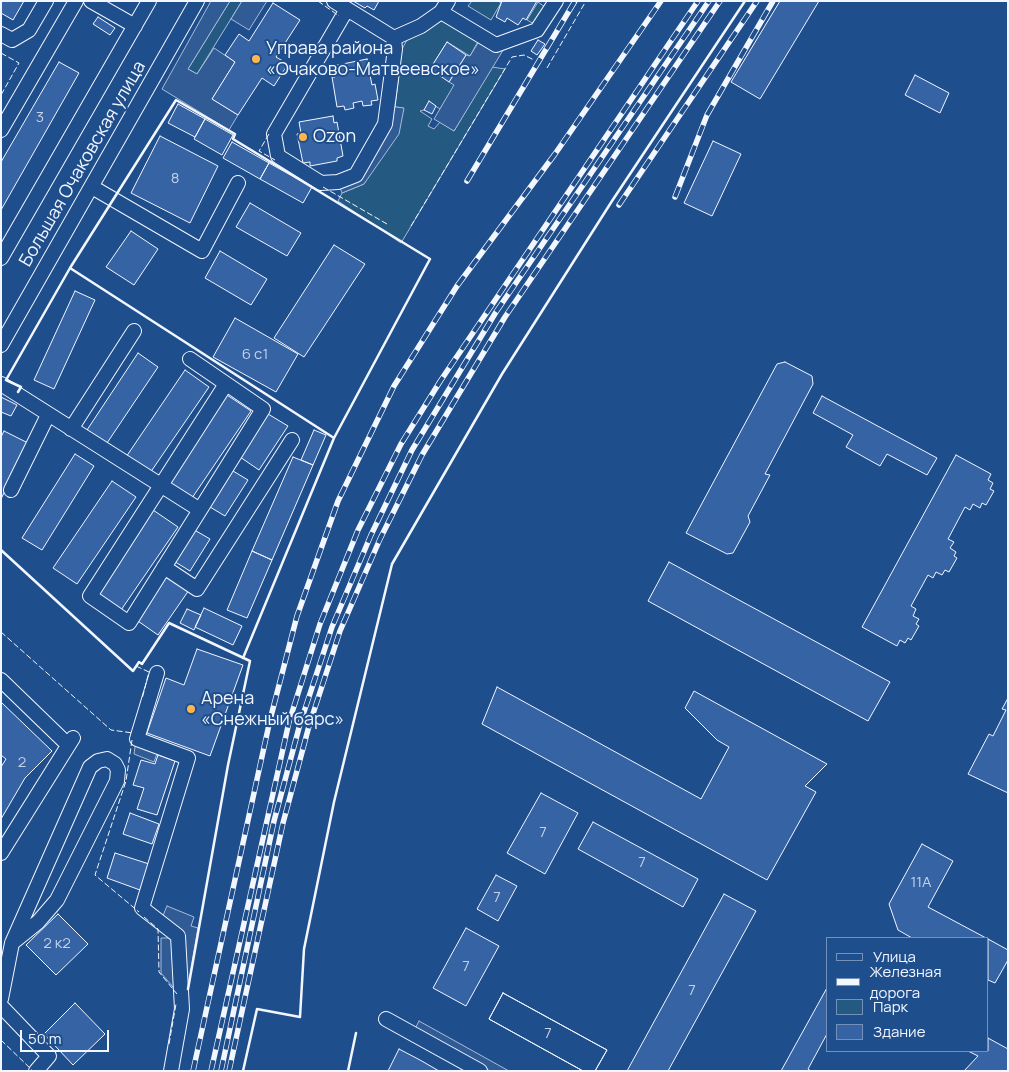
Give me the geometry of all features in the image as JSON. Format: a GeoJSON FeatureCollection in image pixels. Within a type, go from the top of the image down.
{"type":"FeatureCollection","features":[{"type":"Feature","properties":{"kind":"street"},"geometry":{"type":"LineString","coordinates":[[1,34],[12,40],[29,30],[46,1]]}},
{"type":"Feature","properties":{"kind":"street"},"geometry":{"type":"LineString","coordinates":[[1,130],[76,1]]}},
{"type":"Feature","properties":{"kind":"street"},"geometry":{"type":"LineString","coordinates":[[91,1],[135,26]]}},
{"type":"Feature","properties":{"kind":"street"},"geometry":{"type":"LineString","coordinates":[[1,258],[149,1]]}},
{"type":"Feature","properties":{"kind":"street","name":"Большая Очаковская улица"},"geometry":{"type":"LineString","coordinates":[[1,345],[197,1]]}},
{"type":"Feature","properties":{"kind":"street"},"geometry":{"type":"LineString","coordinates":[[334,1],[394,38]]}},
{"type":"Feature","properties":{"kind":"street"},"geometry":{"type":"LineString","coordinates":[[394,38],[421,26],[445,6],[496,45],[537,30],[556,1]]}},
{"type":"Feature","properties":{"kind":"street"},"geometry":{"type":"LineString","coordinates":[[347,10],[274,134],[278,156],[321,182],[338,182],[356,175],[385,124],[395,49],[394,38]]}},
{"type":"Feature","properties":{"kind":"street"},"geometry":{"type":"LineString","coordinates":[[92,186],[202,251],[238,183]]}},
{"type":"Feature","properties":{"kind":"street"},"geometry":{"type":"LineString","coordinates":[[71,429],[134,331]]}},
{"type":"Feature","properties":{"kind":"street"},"geometry":{"type":"LineString","coordinates":[[190,360],[226,384],[263,409],[129,623],[90,596],[226,384]]}},
{"type":"Feature","properties":{"kind":"street"},"geometry":{"type":"LineString","coordinates":[[1,384],[200,510]]}},
{"type":"Feature","properties":{"kind":"street"},"geometry":{"type":"LineString","coordinates":[[11,490],[48,414]]}},
{"type":"Feature","properties":{"kind":"street"},"geometry":{"type":"LineString","coordinates":[[164,567],[196,589],[292,440]]}},
{"type":"Feature","properties":{"kind":"street"},"geometry":{"type":"LineString","coordinates":[[157,673],[137,739],[188,758],[142,908],[178,936],[182,1009],[172,1071]]}},
{"type":"Feature","properties":{"kind":"street"},"geometry":{"type":"LineString","coordinates":[[1,680],[69,739],[1,853]]}},
{"type":"Feature","properties":{"kind":"street"},"geometry":{"type":"LineString","coordinates":[[1,999],[12,943],[90,767],[98,760],[107,759],[115,764],[118,770],[117,781],[57,900],[38,922],[12,943]]}},
{"type":"Feature","properties":{"kind":"street"},"geometry":{"type":"LineString","coordinates":[[1,1006],[49,1056],[36,1071]]}},
{"type":"Feature","properties":{"kind":"street"},"geometry":{"type":"LineString","coordinates":[[386,1018],[480,1071]]}},
{"type":"Feature","properties":{"kind":"green space"},"geometry":{"type":"Polygon","coordinates":[[[230,1],[242,1],[197,74],[188,69],[230,1]]]}},
{"type":"Feature","properties":{"kind":"green space"},"geometry":{"type":"Polygon","coordinates":[[[472,1],[498,1],[501,3],[491,20],[468,6],[472,1]]]}},
{"type":"Feature","properties":{"kind":"green space"},"geometry":{"type":"Polygon","coordinates":[[[538,2],[545,7],[534,24],[527,20],[538,2]]]}},
{"type":"Feature","properties":{"kind":"green space"},"geometry":{"type":"Polygon","coordinates":[[[441,21],[453,22],[481,36],[470,56],[447,42],[430,69],[455,85],[440,109],[429,102],[424,110],[420,111],[432,119],[428,126],[434,129],[440,122],[454,131],[492,67],[505,69],[401,243],[338,201],[342,193],[364,184],[403,108],[395,107],[402,49],[407,40],[441,21]]]}},
{"type":"Feature","properties":{"kind":"shaded area"},"geometry":{"type":"Polygon","coordinates":[[[211,1],[230,1],[188,69],[197,74],[214,48],[235,62],[212,99],[238,115],[229,130],[162,89],[211,1]]]}},
{"type":"Feature","properties":{"kind":"shaded area"},"geometry":{"type":"Polygon","coordinates":[[[242,1],[267,1],[249,30],[231,19],[242,1]]]}},
{"type":"Feature","properties":{"kind":"shaded area"},"geometry":{"type":"Polygon","coordinates":[[[481,38],[505,47],[454,131],[434,119],[454,85],[449,82],[466,55],[470,56],[481,38]]]}},
{"type":"Feature","properties":{"kind":"shaded area"},"geometry":{"type":"Polygon","coordinates":[[[388,106],[404,108],[399,134],[364,184],[342,193],[338,183],[356,175],[388,106]]]}},
{"type":"Feature","properties":{"kind":"shaded area"},"geometry":{"type":"Polygon","coordinates":[[[136,740],[159,748],[154,762],[134,754],[136,740]]]}},
{"type":"Feature","properties":{"kind":"shaded area"},"geometry":{"type":"Polygon","coordinates":[[[167,906],[194,917],[191,926],[198,928],[187,994],[179,994],[161,973],[161,938],[169,938],[159,925],[167,906]]]}},
{"type":"Feature","properties":{"kind":"shaded area"},"geometry":{"type":"Polygon","coordinates":[[[419,1021],[509,1071],[490,1071],[415,1029],[419,1021]]]}},
{"type":"Feature","properties":{"kind":"building"},"geometry":{"type":"Polygon","coordinates":[[[1,1],[24,1],[13,20],[1,13],[1,1]]]}},
{"type":"Feature","properties":{"kind":"building"},"geometry":{"type":"Polygon","coordinates":[[[353,1],[379,1],[374,10],[367,6],[365,8],[353,1]]]}},
{"type":"Feature","properties":{"kind":"building"},"geometry":{"type":"Polygon","coordinates":[[[502,1],[537,1],[526,20],[523,18],[518,25],[507,18],[505,22],[496,17],[502,1]]]}},
{"type":"Feature","properties":{"kind":"building"},"geometry":{"type":"Polygon","coordinates":[[[780,1],[819,1],[760,99],[731,82],[780,1]]]}},
{"type":"Feature","properties":{"kind":"building","name":"Управа района «Очаково-Матвеевское»"},"geometry":{"type":"Polygon","coordinates":[[[273,3],[300,20],[276,57],[288,64],[274,86],[262,78],[238,115],[212,99],[235,62],[225,55],[239,34],[249,41],[273,3]]]}},
{"type":"Feature","properties":{"kind":"building"},"geometry":{"type":"Polygon","coordinates":[[[98,17],[115,28],[110,35],[93,24],[98,17]]]}},
{"type":"Feature","properties":{"kind":"building"},"geometry":{"type":"Polygon","coordinates":[[[538,40],[545,44],[537,55],[531,51],[538,40]]]}},
{"type":"Feature","properties":{"kind":"building"},"geometry":{"type":"Polygon","coordinates":[[[447,42],[466,55],[449,82],[430,69],[447,42]]]}},
{"type":"Feature","properties":{"kind":"building"},"geometry":{"type":"Polygon","coordinates":[[[367,59],[369,66],[371,66],[373,74],[370,75],[372,85],[375,84],[378,100],[371,101],[372,105],[363,106],[362,101],[353,103],[354,108],[345,110],[344,106],[337,107],[332,77],[335,77],[333,66],[367,59]]]}},
{"type":"Feature","properties":{"kind":"building"},"geometry":{"type":"Polygon","coordinates":[[[59,62],[79,73],[1,210],[1,162],[59,62]]]}},
{"type":"Feature","properties":{"kind":"building"},"geometry":{"type":"Polygon","coordinates":[[[915,75],[949,93],[940,113],[905,95],[915,75]]]}},
{"type":"Feature","properties":{"kind":"building"},"geometry":{"type":"Polygon","coordinates":[[[429,101],[436,106],[432,114],[424,110],[429,101]]]}},
{"type":"Feature","properties":{"kind":"building"},"geometry":{"type":"Polygon","coordinates":[[[178,104],[205,119],[195,137],[168,123],[178,104]]]}},
{"type":"Feature","properties":{"kind":"building"},"geometry":{"type":"Polygon","coordinates":[[[333,116],[334,123],[337,122],[343,156],[337,158],[337,161],[310,166],[310,162],[303,163],[297,134],[301,133],[299,122],[333,116]]]}},
{"type":"Feature","properties":{"kind":"building"},"geometry":{"type":"Polygon","coordinates":[[[205,119],[233,135],[222,155],[194,139],[205,119]]]}},
{"type":"Feature","properties":{"kind":"building"},"geometry":{"type":"Polygon","coordinates":[[[160,136],[218,166],[190,223],[131,193],[160,136]]]}},
{"type":"Feature","properties":{"kind":"building"},"geometry":{"type":"Polygon","coordinates":[[[713,141],[741,154],[712,216],[684,203],[713,141]]]}},
{"type":"Feature","properties":{"kind":"building"},"geometry":{"type":"Polygon","coordinates":[[[232,142],[269,163],[260,179],[223,158],[232,142]]]}},
{"type":"Feature","properties":{"kind":"building"},"geometry":{"type":"Polygon","coordinates":[[[269,163],[312,187],[303,203],[260,179],[269,163]]]}},
{"type":"Feature","properties":{"kind":"building"},"geometry":{"type":"Polygon","coordinates":[[[250,203],[301,233],[287,256],[236,227],[250,203]]]}},
{"type":"Feature","properties":{"kind":"building"},"geometry":{"type":"Polygon","coordinates":[[[131,231],[158,249],[134,285],[106,267],[131,231]]]}},
{"type":"Feature","properties":{"kind":"building"},"geometry":{"type":"Polygon","coordinates":[[[334,245],[365,264],[304,357],[274,338],[334,245]]]}},
{"type":"Feature","properties":{"kind":"building"},"geometry":{"type":"Polygon","coordinates":[[[220,251],[267,279],[251,305],[205,278],[220,251]]]}},
{"type":"Feature","properties":{"kind":"building"},"geometry":{"type":"Polygon","coordinates":[[[75,291],[95,300],[54,389],[34,380],[75,291]]]}},
{"type":"Feature","properties":{"kind":"building"},"geometry":{"type":"Polygon","coordinates":[[[235,318],[298,354],[276,392],[213,357],[235,318]]]}},
{"type":"Feature","properties":{"kind":"building"},"geometry":{"type":"Polygon","coordinates":[[[138,353],[158,367],[105,446],[85,433],[138,353]]]}},
{"type":"Feature","properties":{"kind":"building"},"geometry":{"type":"Polygon","coordinates":[[[785,362],[812,376],[813,384],[765,474],[770,475],[748,516],[750,522],[733,553],[727,554],[686,533],[777,364],[785,362]]]}},
{"type":"Feature","properties":{"kind":"building"},"geometry":{"type":"Polygon","coordinates":[[[185,370],[209,387],[150,473],[126,457],[185,370]]]}},
{"type":"Feature","properties":{"kind":"building"},"geometry":{"type":"Polygon","coordinates":[[[227,395],[251,411],[192,498],[168,482],[227,395]]]}},
{"type":"Feature","properties":{"kind":"building"},"geometry":{"type":"Polygon","coordinates":[[[822,396],[937,458],[927,475],[887,454],[880,466],[846,447],[853,435],[813,413],[822,396]]]}},
{"type":"Feature","properties":{"kind":"building"},"geometry":{"type":"Polygon","coordinates":[[[1,397],[17,405],[11,416],[1,412],[1,397]]]}},
{"type":"Feature","properties":{"kind":"building"},"geometry":{"type":"Polygon","coordinates":[[[268,414],[288,426],[259,470],[240,457],[268,414]]]}},
{"type":"Feature","properties":{"kind":"building"},"geometry":{"type":"Polygon","coordinates":[[[314,430],[326,435],[313,465],[301,460],[314,430]]]}},
{"type":"Feature","properties":{"kind":"building"},"geometry":{"type":"Polygon","coordinates":[[[4,431],[28,443],[1,499],[1,437],[4,431]]]}},
{"type":"Feature","properties":{"kind":"building"},"geometry":{"type":"Polygon","coordinates":[[[75,454],[94,466],[42,550],[22,538],[75,454]]]}},
{"type":"Feature","properties":{"kind":"building"},"geometry":{"type":"Polygon","coordinates":[[[956,455],[991,474],[988,480],[993,483],[990,489],[994,491],[986,505],[982,503],[980,508],[973,504],[970,510],[965,507],[948,539],[954,542],[950,548],[956,552],[954,556],[957,558],[949,572],[945,570],[942,575],[936,572],[933,578],[928,575],[911,606],[916,609],[913,616],[919,619],[916,624],[919,626],[911,640],[908,638],[905,643],[900,640],[897,646],[862,627],[956,455]]]}},
{"type":"Feature","properties":{"kind":"building"},"geometry":{"type":"Polygon","coordinates":[[[293,457],[313,465],[272,560],[252,551],[293,457]]]}},
{"type":"Feature","properties":{"kind":"building"},"geometry":{"type":"Polygon","coordinates":[[[228,468],[248,480],[225,516],[205,504],[228,468]]]}},
{"type":"Feature","properties":{"kind":"building"},"geometry":{"type":"Polygon","coordinates":[[[112,481],[136,497],[77,584],[53,568],[112,481]]]}},
{"type":"Feature","properties":{"kind":"building"},"geometry":{"type":"Polygon","coordinates":[[[153,510],[178,527],[119,613],[95,597],[153,510]]]}},
{"type":"Feature","properties":{"kind":"building"},"geometry":{"type":"Polygon","coordinates":[[[191,528],[210,539],[190,571],[172,560],[191,528]]]}},
{"type":"Feature","properties":{"kind":"building"},"geometry":{"type":"Polygon","coordinates":[[[252,551],[272,560],[247,618],[227,610],[252,551]]]}},
{"type":"Feature","properties":{"kind":"building"},"geometry":{"type":"Polygon","coordinates":[[[669,562],[890,682],[868,721],[648,601],[669,562]]]}},
{"type":"Feature","properties":{"kind":"building"},"geometry":{"type":"Polygon","coordinates":[[[166,574],[189,590],[158,635],[135,619],[166,574]]]}},
{"type":"Feature","properties":{"kind":"building"},"geometry":{"type":"Polygon","coordinates":[[[204,608],[242,626],[233,645],[195,627],[204,608]]]}},
{"type":"Feature","properties":{"kind":"building"},"geometry":{"type":"Polygon","coordinates":[[[187,609],[201,615],[194,630],[180,623],[187,609]]]}},
{"type":"Feature","properties":{"kind":"building","name":"Арена «Снежный барс»"},"geometry":{"type":"Polygon","coordinates":[[[197,649],[243,665],[210,756],[147,733],[166,678],[184,685],[197,649]]]}},
{"type":"Feature","properties":{"kind":"building"},"geometry":{"type":"Polygon","coordinates":[[[497,687],[701,799],[729,747],[717,740],[685,708],[694,691],[827,764],[805,786],[816,792],[767,880],[482,724],[497,687]]]}},
{"type":"Feature","properties":{"kind":"building"},"geometry":{"type":"Polygon","coordinates":[[[1008,698],[1008,793],[968,774],[989,734],[993,736],[1006,710],[1002,709],[1008,698]]]}},
{"type":"Feature","properties":{"kind":"building"},"geometry":{"type":"Polygon","coordinates":[[[1,702],[52,751],[25,778],[1,819],[1,767],[6,759],[1,755],[1,702]]]}},
{"type":"Feature","properties":{"kind":"building"},"geometry":{"type":"Polygon","coordinates":[[[158,755],[175,761],[157,815],[137,809],[144,788],[133,785],[141,760],[155,764],[158,755]]]}},
{"type":"Feature","properties":{"kind":"building"},"geometry":{"type":"Polygon","coordinates":[[[541,793],[578,813],[545,874],[507,853],[541,793]]]}},
{"type":"Feature","properties":{"kind":"building"},"geometry":{"type":"Polygon","coordinates":[[[130,813],[159,824],[152,844],[123,834],[130,813]]]}},
{"type":"Feature","properties":{"kind":"building"},"geometry":{"type":"Polygon","coordinates":[[[593,822],[698,879],[683,907],[578,849],[593,822]]]}},
{"type":"Feature","properties":{"kind":"building"},"geometry":{"type":"Polygon","coordinates":[[[922,844],[953,861],[928,907],[984,937],[910,937],[898,930],[889,904],[922,844]]]}},
{"type":"Feature","properties":{"kind":"building"},"geometry":{"type":"Polygon","coordinates":[[[115,853],[149,864],[140,890],[107,878],[115,853]]]}},
{"type":"Feature","properties":{"kind":"building"},"geometry":{"type":"Polygon","coordinates":[[[496,875],[517,886],[498,921],[477,909],[496,875]]]}},
{"type":"Feature","properties":{"kind":"building"},"geometry":{"type":"Polygon","coordinates":[[[724,894],[756,911],[668,1071],[627,1071],[724,894]]]}},
{"type":"Feature","properties":{"kind":"building"},"geometry":{"type":"Polygon","coordinates":[[[58,914],[88,944],[56,975],[26,945],[58,914]]]}},
{"type":"Feature","properties":{"kind":"building"},"geometry":{"type":"Polygon","coordinates":[[[466,928],[499,946],[466,1006],[433,988],[466,928]]]}},
{"type":"Feature","properties":{"kind":"building"},"geometry":{"type":"Polygon","coordinates":[[[989,940],[1008,950],[1008,960],[995,983],[989,980],[989,940]]]}},
{"type":"Feature","properties":{"kind":"building"},"geometry":{"type":"Polygon","coordinates":[[[826,990],[826,1036],[808,1069],[811,1071],[781,1071],[826,990]]]}},
{"type":"Feature","properties":{"kind":"building"},"geometry":{"type":"Polygon","coordinates":[[[503,993],[607,1050],[595,1071],[583,1071],[489,1019],[503,993]]]}},
{"type":"Feature","properties":{"kind":"building"},"geometry":{"type":"Polygon","coordinates":[[[503,993],[607,1050],[595,1071],[583,1071],[489,1019],[503,993]]]}},
{"type":"Feature","properties":{"kind":"building"},"geometry":{"type":"Polygon","coordinates":[[[75,1003],[105,1034],[73,1065],[44,1034],[75,1003]]]}},
{"type":"Feature","properties":{"kind":"building"},"geometry":{"type":"Polygon","coordinates":[[[989,1039],[1008,1049],[1008,1071],[964,1071],[978,1056],[970,1052],[989,1052],[989,1039]]]}},
{"type":"Feature","properties":{"kind":"building"},"geometry":{"type":"Polygon","coordinates":[[[399,1049],[420,1060],[439,1071],[388,1071],[399,1049]]]}},
{"type":"Feature","properties":{"kind":"railway"},"geometry":{"type":"LineString","coordinates":[[467,181],[575,1]]}},
{"type":"Feature","properties":{"kind":"railway"},"geometry":{"type":"LineString","coordinates":[[193,1071],[270,720],[297,616],[338,501],[394,386],[457,286],[555,154],[661,1]]}},
{"type":"Feature","properties":{"kind":"railway"},"geometry":{"type":"LineString","coordinates":[[211,1071],[289,722],[320,624],[358,530],[401,444],[441,380],[698,1]]}},
{"type":"Feature","properties":{"kind":"railway"},"geometry":{"type":"LineString","coordinates":[[221,1071],[274,821],[300,724],[332,627],[371,535],[412,450],[496,312],[709,1]]}},
{"type":"Feature","properties":{"kind":"railway"},"geometry":{"type":"LineString","coordinates":[[229,1071],[283,823],[309,726],[340,631],[380,539],[422,455],[505,317],[720,1]]}},
{"type":"Feature","properties":{"kind":"railway"},"geometry":{"type":"LineString","coordinates":[[619,205],[757,1]]}},
{"type":"Feature","properties":{"kind":"railway"},"geometry":{"type":"LineString","coordinates":[[675,197],[707,115],[773,1]]}},
{"type":"Feature","properties":{"kind":"fence"},"geometry":{"type":"LineString","coordinates":[[318,1],[339,16]]}},
{"type":"Feature","properties":{"kind":"fence"},"geometry":{"type":"LineString","coordinates":[[547,68],[586,1]]}},
{"type":"Feature","properties":{"kind":"fence"},"geometry":{"type":"LineString","coordinates":[[1,53],[19,63],[1,95]]}},
{"type":"Feature","properties":{"kind":"fence"},"geometry":{"type":"LineString","coordinates":[[411,226],[512,57],[524,55],[534,60]]}},
{"type":"Feature","properties":{"kind":"fence"},"geometry":{"type":"LineString","coordinates":[[269,134],[259,151],[275,160]]}},
{"type":"Feature","properties":{"kind":"fence"},"geometry":{"type":"LineString","coordinates":[[323,187],[387,224]]}},
{"type":"Feature","properties":{"kind":"fence"},"geometry":{"type":"LineString","coordinates":[[1,632],[111,730],[133,733]]}},
{"type":"Feature","properties":{"kind":"fence"},"geometry":{"type":"LineString","coordinates":[[136,666],[149,672],[142,699]]}},
{"type":"Feature","properties":{"kind":"fence"},"geometry":{"type":"LineString","coordinates":[[132,740],[126,781],[95,875],[139,912]]}},
{"type":"Feature","properties":{"kind":"fence"},"geometry":{"type":"LineString","coordinates":[[144,917],[158,929],[159,972],[177,994]]}},
{"type":"Feature","properties":{"kind":"fence"},"geometry":{"type":"LineString","coordinates":[[169,1044],[176,1004]]}},
{"type":"Feature","properties":{"kind":"fence"},"geometry":{"type":"LineString","coordinates":[[1,1040],[32,1070]]}},
{"type":"Feature","properties":{"kind":"wall"},"geometry":{"type":"LineString","coordinates":[[243,1071],[257,1009],[300,1017],[304,949],[334,802],[392,564],[502,374],[612,201],[745,1]]}},
{"type":"Feature","properties":{"kind":"wall"},"geometry":{"type":"LineString","coordinates":[[18,392],[21,387],[6,380],[70,268],[176,100],[235,134],[233,139],[430,259],[334,438],[243,658]]}},
{"type":"Feature","properties":{"kind":"wall"},"geometry":{"type":"LineString","coordinates":[[70,268],[334,438]]}},
{"type":"Feature","properties":{"kind":"wall"},"geometry":{"type":"LineString","coordinates":[[1,550],[133,671],[139,662],[142,664],[169,623],[250,661],[228,765],[188,989]]}},
{"type":"Feature","properties":{"kind":"wall"},"geometry":{"type":"LineString","coordinates":[[348,1071],[356,1033]]}},
{"type":"Feature","properties":{"kind":"place","name":"Управа района «Очаково-Матвеевское»"},"geometry":{"type":"Point","coordinates":[256,59]}},
{"type":"Feature","properties":{"kind":"place","name":"Ozon"},"geometry":{"type":"Point","coordinates":[303,137]}},
{"type":"Feature","properties":{"kind":"place","name":"Арена «Снежный барс»"},"geometry":{"type":"Point","coordinates":[191,709]}}]}
